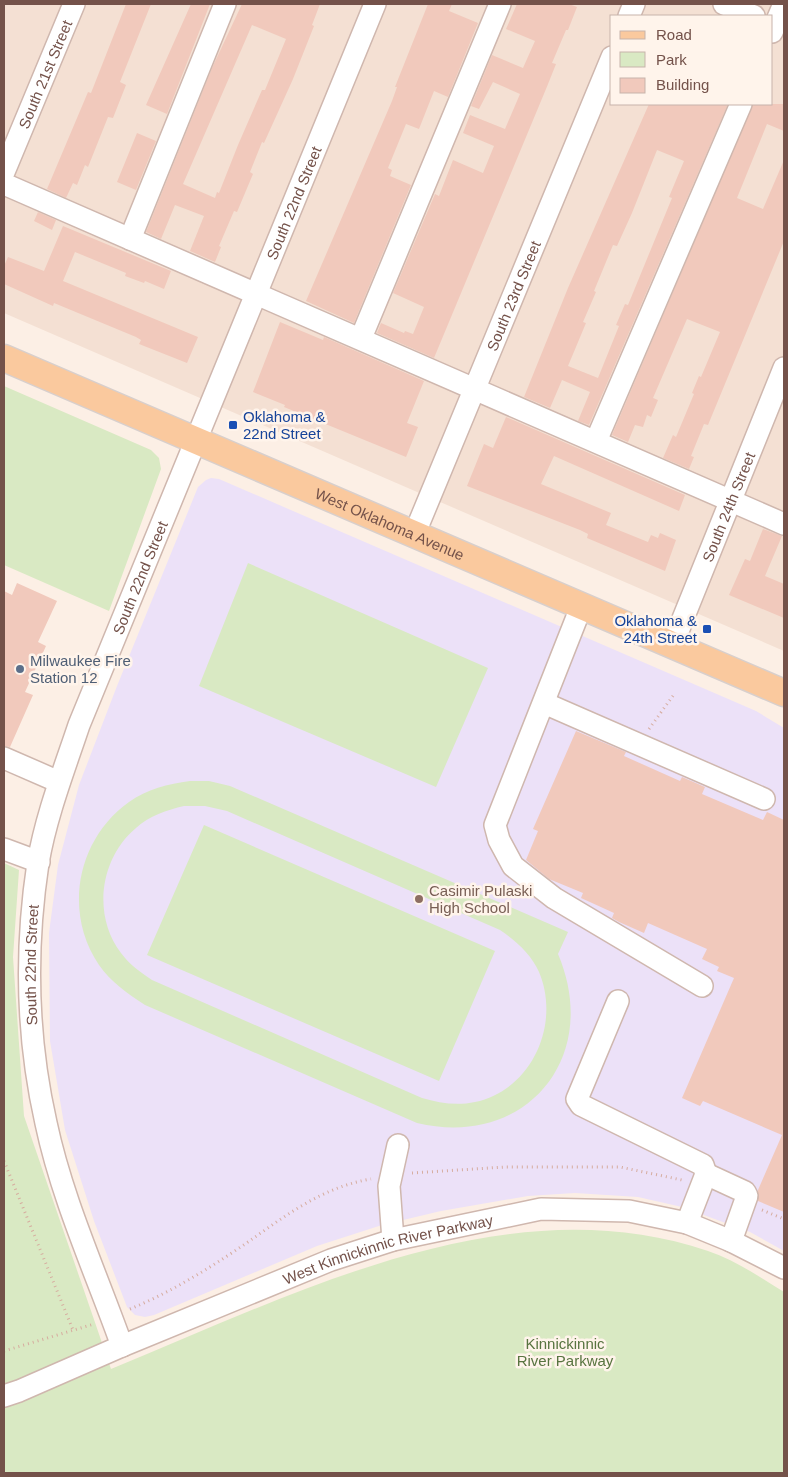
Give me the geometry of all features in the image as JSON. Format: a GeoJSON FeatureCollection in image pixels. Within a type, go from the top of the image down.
{"type":"FeatureCollection","features":[{"type":"Feature","properties":{"kind":"main road","name":"West Oklahoma Avenue"},"geometry":{"type":"LineString","coordinates":[[4,358],[781,694]]}},
{"type":"Feature","properties":{"kind":"street","name":"South 21st Street"},"geometry":{"type":"LineString","coordinates":[[4,172],[74,4]]}},
{"type":"Feature","properties":{"kind":"street"},"geometry":{"type":"LineString","coordinates":[[130,238],[225,4]]}},
{"type":"Feature","properties":{"kind":"street","name":"South 22nd Street"},"geometry":{"type":"LineString","coordinates":[[122,1346],[70,1205],[46,1124],[31,1038],[31,933],[38,862],[59,782],[80,725],[374,4]]}},
{"type":"Feature","properties":{"kind":"street"},"geometry":{"type":"LineString","coordinates":[[361,338],[500,4]]}},
{"type":"Feature","properties":{"kind":"street"},"geometry":{"type":"LineString","coordinates":[[724,4],[752,15]]}},
{"type":"Feature","properties":{"kind":"street"},"geometry":{"type":"LineString","coordinates":[[776,27],[784,4]]}},
{"type":"Feature","properties":{"kind":"street","name":"South 23rd Street"},"geometry":{"type":"LineString","coordinates":[[414,535],[610,63]]}},
{"type":"Feature","properties":{"kind":"street"},"geometry":{"type":"LineString","coordinates":[[596,441],[741,105]]}},
{"type":"Feature","properties":{"kind":"street"},"geometry":{"type":"LineString","coordinates":[[4,184],[784,524]]}},
{"type":"Feature","properties":{"kind":"street","name":"South 24th Street"},"geometry":{"type":"LineString","coordinates":[[672,646],[784,368]]}},
{"type":"Feature","properties":{"kind":"street"},"geometry":{"type":"LineString","coordinates":[[581,607],[495,825],[499,840],[513,866],[554,898],[702,986]]}},
{"type":"Feature","properties":{"kind":"street"},"geometry":{"type":"LineString","coordinates":[[544,704],[764,799]]}},
{"type":"Feature","properties":{"kind":"street"},"geometry":{"type":"LineString","coordinates":[[4,758],[59,782]]}},
{"type":"Feature","properties":{"kind":"street"},"geometry":{"type":"LineString","coordinates":[[4,849],[38,862]]}},
{"type":"Feature","properties":{"kind":"street"},"geometry":{"type":"LineString","coordinates":[[618,1001],[577,1100],[581,1105],[702,1165],[706,1174],[745,1192],[747,1196],[731,1241]]}},
{"type":"Feature","properties":{"kind":"street"},"geometry":{"type":"LineString","coordinates":[[393,1240],[389,1186],[398,1145]]}},
{"type":"Feature","properties":{"kind":"street"},"geometry":{"type":"LineString","coordinates":[[687,1223],[706,1174]]}},
{"type":"Feature","properties":{"kind":"street","name":"West Kinnickinnic River Parkway"},"geometry":{"type":"LineString","coordinates":[[4,1396],[331,1260],[393,1240],[542,1209],[629,1211],[687,1223],[731,1241],[784,1268]]}},
{"type":"Feature","properties":{"kind":"path"},"geometry":{"type":"LineString","coordinates":[[638,744],[675,693]]}},
{"type":"Feature","properties":{"kind":"path"},"geometry":{"type":"LineString","coordinates":[[4,1161],[73,1330]]}},
{"type":"Feature","properties":{"kind":"shaded area"},"geometry":{"type":"Polygon","coordinates":[[[4,4],[784,4],[784,651],[4,313],[4,4]]]}},
{"type":"Feature","properties":{"kind":"shaded area","name":"Casimir Pulaski High School"},"geometry":{"type":"Polygon","coordinates":[[[211,478],[219,479],[756,711],[784,728],[784,1251],[750,1232],[682,1207],[638,1197],[575,1193],[528,1196],[441,1211],[382,1225],[317,1246],[154,1315],[145,1317],[135,1315],[127,1307],[94,1221],[65,1130],[50,1041],[49,933],[58,865],[79,785],[198,487],[211,478]]]}},
{"type":"Feature","properties":{"kind":"green space"},"geometry":{"type":"Polygon","coordinates":[[[4,386],[151,450],[159,458],[161,469],[109,611],[4,565],[4,386]]]}},
{"type":"Feature","properties":{"kind":"green space"},"geometry":{"type":"Polygon","coordinates":[[[248,563],[488,668],[436,787],[199,686],[248,563]]]}},
{"type":"Feature","properties":{"kind":"green space"},"geometry":{"type":"Polygon","coordinates":[[[190,781],[209,781],[230,786],[568,932],[558,954],[569,992],[570,1028],[561,1060],[545,1087],[521,1108],[491,1122],[456,1127],[417,1123],[145,1005],[120,987],[99,965],[88,944],[81,922],[79,900],[81,878],[87,856],[97,836],[111,817],[129,802],[150,790],[190,781]],[[184,806],[152,817],[136,828],[124,840],[114,855],[104,888],[106,922],[112,938],[121,953],[135,968],[152,980],[428,1100],[455,1104],[475,1102],[495,1095],[512,1084],[526,1069],[537,1052],[543,1033],[546,1013],[545,992],[536,965],[512,939],[500,930],[227,811],[205,806],[184,806]]]}},
{"type":"Feature","properties":{"kind":"green space"},"geometry":{"type":"Polygon","coordinates":[[[204,825],[495,951],[439,1081],[147,955],[204,825]]]}},
{"type":"Feature","properties":{"kind":"green space","name":"Kinnickinnic River Parkway"},"geometry":{"type":"Polygon","coordinates":[[[4,863],[19,870],[13,957],[24,1116],[111,1369],[254,1309],[327,1281],[403,1256],[479,1239],[555,1230],[632,1233],[708,1251],[747,1269],[784,1292],[784,1473],[4,1473],[4,863]]]}},
{"type":"Feature","properties":{"kind":"building"},"geometry":{"type":"Polygon","coordinates":[[[126,4],[151,4],[120,82],[126,85],[113,118],[108,117],[88,167],[85,165],[77,185],[73,183],[66,198],[47,189],[88,92],[91,93],[126,4]]]}},
{"type":"Feature","properties":{"kind":"building"},"geometry":{"type":"Polygon","coordinates":[[[191,4],[210,4],[167,114],[146,105],[191,4]]]}},
{"type":"Feature","properties":{"kind":"building"},"geometry":{"type":"Polygon","coordinates":[[[242,4],[320,4],[312,25],[314,26],[293,79],[264,143],[262,142],[250,172],[253,174],[237,212],[234,211],[219,246],[221,247],[215,262],[190,251],[204,216],[175,205],[161,239],[146,232],[212,68],[242,4]],[[252,25],[183,184],[215,198],[217,192],[219,193],[238,145],[262,90],[265,90],[286,39],[252,25]]]}},
{"type":"Feature","properties":{"kind":"building"},"geometry":{"type":"Polygon","coordinates":[[[428,4],[452,4],[449,11],[478,23],[448,97],[434,91],[419,129],[406,124],[388,168],[392,170],[390,176],[411,185],[354,323],[306,301],[392,101],[397,87],[395,87],[428,4]]]}},
{"type":"Feature","properties":{"kind":"building"},"geometry":{"type":"Polygon","coordinates":[[[517,4],[569,4],[577,7],[552,63],[556,64],[546,89],[434,358],[377,333],[381,323],[404,333],[405,331],[413,334],[424,307],[393,293],[435,194],[439,196],[453,160],[483,173],[494,146],[463,133],[470,115],[505,129],[520,94],[493,82],[479,109],[471,106],[492,55],[523,68],[535,41],[506,29],[517,4]]]}},
{"type":"Feature","properties":{"kind":"building"},"geometry":{"type":"Polygon","coordinates":[[[784,104],[784,131],[767,124],[737,198],[763,209],[784,160],[784,241],[708,425],[704,424],[691,456],[694,457],[689,469],[663,458],[673,435],[676,437],[694,394],[692,393],[699,376],[701,377],[720,332],[687,319],[653,398],[658,400],[651,417],[647,415],[643,427],[635,425],[628,442],[612,435],[753,105],[784,104]]]}},
{"type":"Feature","properties":{"kind":"building"},"geometry":{"type":"Polygon","coordinates":[[[649,105],[728,105],[589,425],[578,421],[590,392],[562,380],[550,408],[524,397],[568,288],[649,105]],[[657,150],[632,213],[617,246],[613,245],[594,291],[596,292],[583,322],[586,323],[568,366],[598,378],[619,326],[616,325],[625,304],[628,305],[672,198],[669,197],[684,161],[657,150]]]}},
{"type":"Feature","properties":{"kind":"building"},"geometry":{"type":"Polygon","coordinates":[[[137,133],[156,141],[136,190],[117,182],[137,133]]]}},
{"type":"Feature","properties":{"kind":"building"},"geometry":{"type":"Polygon","coordinates":[[[38,212],[56,220],[52,230],[34,221],[38,212]]]}},
{"type":"Feature","properties":{"kind":"building"},"geometry":{"type":"Polygon","coordinates":[[[63,226],[171,271],[164,289],[145,281],[144,283],[125,276],[126,273],[75,252],[63,281],[198,337],[187,363],[139,344],[141,340],[136,337],[54,303],[53,306],[4,284],[4,266],[8,257],[44,271],[63,226]]]}},
{"type":"Feature","properties":{"kind":"building"},"geometry":{"type":"Polygon","coordinates":[[[280,322],[323,340],[324,337],[424,381],[407,423],[418,427],[406,457],[284,407],[285,405],[253,392],[280,322]]]}},
{"type":"Feature","properties":{"kind":"building"},"geometry":{"type":"Polygon","coordinates":[[[506,417],[685,495],[679,511],[554,456],[541,484],[611,513],[606,525],[648,542],[651,535],[658,538],[660,533],[676,540],[665,571],[587,538],[588,534],[580,530],[467,486],[484,444],[493,448],[506,417]]]}},
{"type":"Feature","properties":{"kind":"building"},"geometry":{"type":"Polygon","coordinates":[[[763,529],[782,536],[765,576],[784,584],[784,618],[729,595],[745,559],[750,561],[763,529]]]}},
{"type":"Feature","properties":{"kind":"building","name":"Milwaukee Fire Station 12"},"geometry":{"type":"Polygon","coordinates":[[[17,583],[57,601],[38,642],[46,646],[25,692],[33,695],[10,747],[4,746],[4,591],[12,595],[17,583]]]}},
{"type":"Feature","properties":{"kind":"building"},"geometry":{"type":"Polygon","coordinates":[[[576,731],[626,752],[624,756],[680,781],[682,777],[705,787],[702,794],[763,820],[767,812],[784,820],[784,1212],[758,1201],[758,1190],[782,1135],[703,1101],[700,1106],[682,1098],[734,978],[717,971],[719,967],[702,959],[707,949],[648,923],[644,933],[619,922],[612,918],[614,913],[581,898],[583,893],[549,879],[526,860],[538,831],[533,829],[576,731]]]}},
{"type":"Feature","properties":{"kind":"place","name":"Oklahoma & 22nd Street"},"geometry":{"type":"Point","coordinates":[233,425]}},
{"type":"Feature","properties":{"kind":"place","name":"Oklahoma & 24th Street"},"geometry":{"type":"Point","coordinates":[707,629]}},
{"type":"Feature","properties":{"kind":"place","name":"Milwaukee Fire Station 12"},"geometry":{"type":"Point","coordinates":[20,669]}},
{"type":"Feature","properties":{"kind":"place","name":"Casimir Pulaski High School"},"geometry":{"type":"Point","coordinates":[419,899]}}]}
